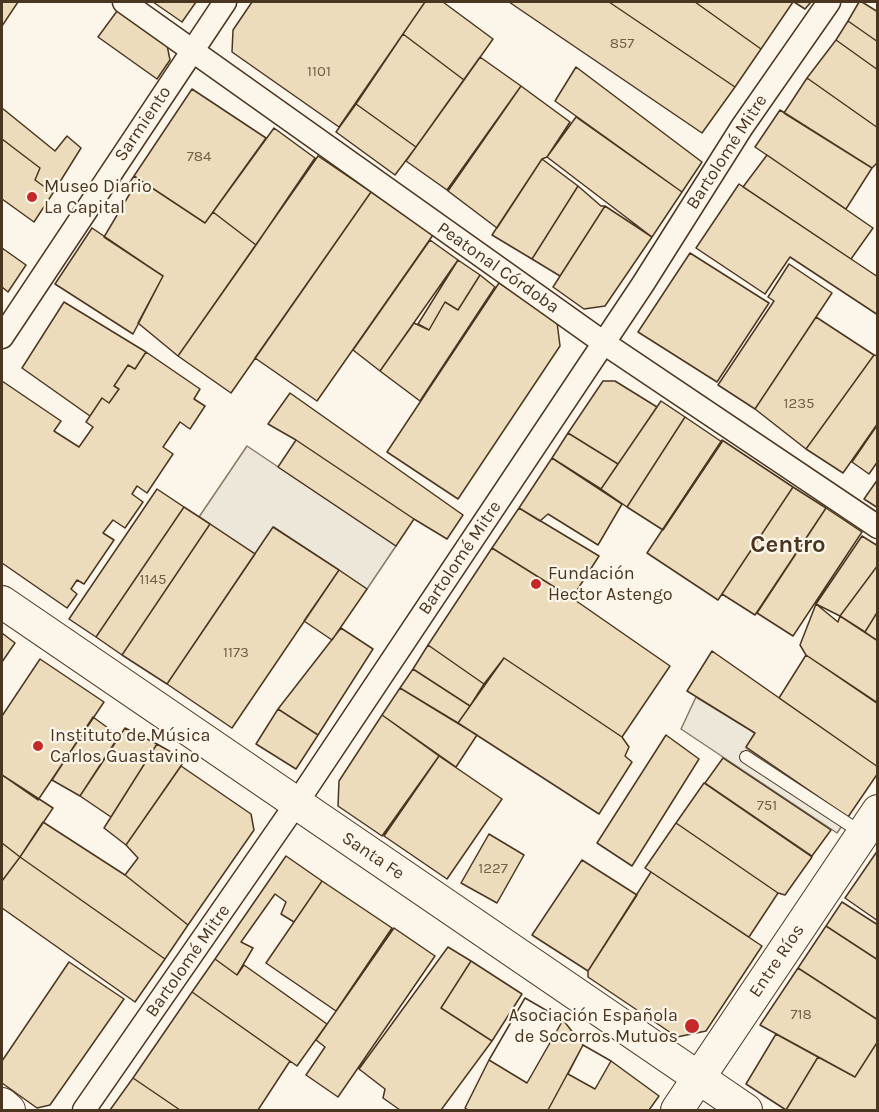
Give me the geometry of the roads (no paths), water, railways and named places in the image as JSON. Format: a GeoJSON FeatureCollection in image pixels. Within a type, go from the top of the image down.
{"type":"FeatureCollection","features":[{"type":"Feature","properties":{"kind":"main road","name":"Santa Fe"},"geometry":{"type":"LineString","coordinates":[[2,602],[746,1110]]}},
{"type":"Feature","properties":{"kind":"main road","name":"Entre Ríos"},"geometry":{"type":"LineString","coordinates":[[676,1110],[870,822]]}},
{"type":"Feature","properties":{"kind":"main road"},"geometry":{"type":"LineString","coordinates":[[2,1104],[9,1110]]}},
{"type":"Feature","properties":{"kind":"street","name":"Peatonal Córdoba"},"geometry":{"type":"LineString","coordinates":[[124,2],[604,343],[878,527]]}},
{"type":"Feature","properties":{"kind":"street","name":"Sarmiento"},"geometry":{"type":"LineString","coordinates":[[2,337],[225,2]]}},
{"type":"Feature","properties":{"kind":"street","name":"Bartolomé Mitre"},"geometry":{"type":"LineString","coordinates":[[84,1110],[297,804],[644,284],[742,127],[829,2]]}},
{"type":"Feature","properties":{"kind":"lane"},"geometry":{"type":"LineString","coordinates":[[746,757],[870,822]]}},
{"type":"Feature","properties":{"kind":"place","name":"Museo Diario La Capital"},"geometry":{"type":"Point","coordinates":[32,197]}},
{"type":"Feature","properties":{"kind":"place","name":"Fundación Hector Astengo"},"geometry":{"type":"Point","coordinates":[536,584]}},
{"type":"Feature","properties":{"kind":"place","name":"Instituto de Música Carlos Guastavino"},"geometry":{"type":"Point","coordinates":[38,746]}},
{"type":"Feature","properties":{"kind":"place","name":"Asociación Española de Socorros Mutuos"},"geometry":{"type":"Point","coordinates":[692,1026]}},
{"type":"Feature","properties":{"kind":"district","name":"Centro"},"geometry":{"type":"Point","coordinates":[788,545]}}]}
